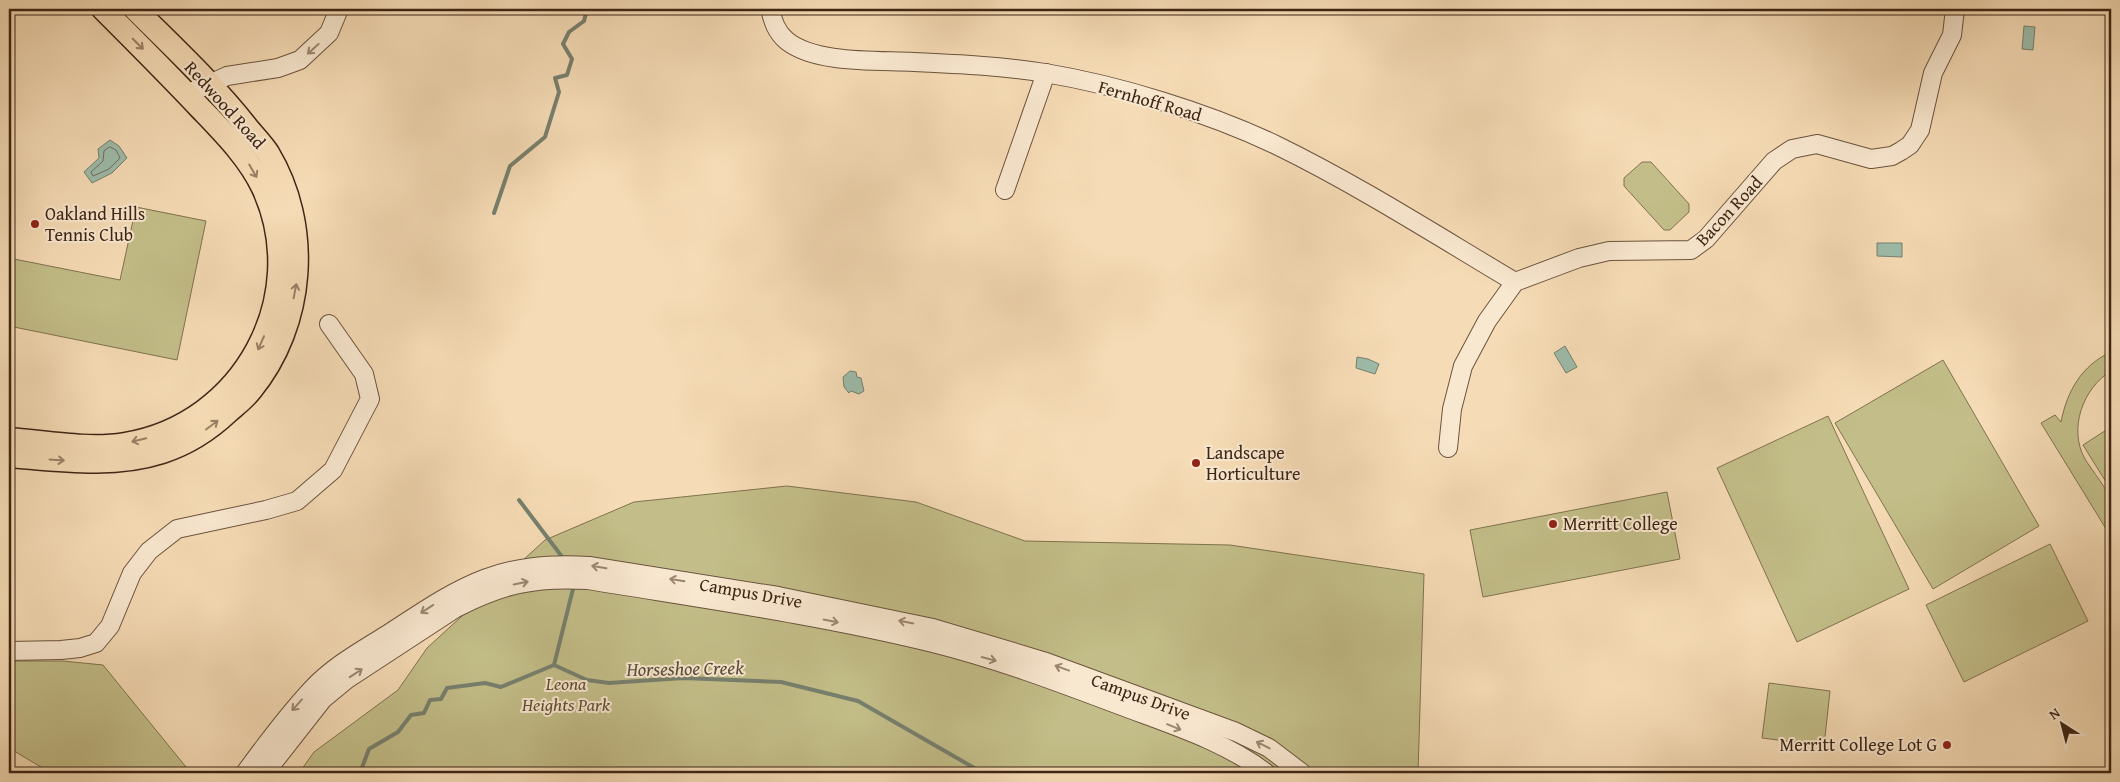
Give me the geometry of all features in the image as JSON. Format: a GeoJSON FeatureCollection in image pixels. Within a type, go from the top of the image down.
{"type":"FeatureCollection","features":[{"type":"Feature","properties":{"kind":"main road","name":"Redwood Road"},"geometry":{"type":"LineString","coordinates":[[9,439],[101,446],[126,444],[158,435],[187,422],[214,404],[238,380],[256,354],[271,319],[279,283],[279,250],[274,215],[263,188],[250,164],[188,94],[103,9]]}},
{"type":"Feature","properties":{"kind":"main road","name":"Redwood Road"},"geometry":{"type":"LineString","coordinates":[[9,456],[99,462],[131,460],[164,452],[195,438],[222,418],[251,391],[270,363],[287,324],[296,286],[298,249],[291,212],[282,182],[267,152],[231,107],[135,9]]}},
{"type":"Feature","properties":{"kind":"street"},"geometry":{"type":"LineString","coordinates":[[188,94],[226,76],[278,68],[300,60],[329,33],[339,9]]}},
{"type":"Feature","properties":{"kind":"street","name":"Fernhoff Road"},"geometry":{"type":"LineString","coordinates":[[770,9],[773,22],[780,34],[787,41],[810,52],[837,57],[992,66],[1046,73],[1151,98],[1276,145],[1384,204],[1515,282]]}},
{"type":"Feature","properties":{"kind":"street","name":"Bacon Road"},"geometry":{"type":"LineString","coordinates":[[1515,282],[1579,258],[1609,251],[1691,250],[1706,239],[1774,161],[1792,149],[1817,144],[1871,159],[1892,156],[1901,152],[1910,145],[1920,130],[1933,73],[1952,35],[1955,9]]}},
{"type":"Feature","properties":{"kind":"street"},"geometry":{"type":"LineString","coordinates":[[1005,190],[1046,73]]}},
{"type":"Feature","properties":{"kind":"street"},"geometry":{"type":"LineString","coordinates":[[1448,448],[1452,408],[1463,366],[1486,321],[1515,282]]}},
{"type":"Feature","properties":{"kind":"street"},"geometry":{"type":"LineString","coordinates":[[9,651],[60,650],[80,648],[96,643],[110,626],[132,573],[148,551],[177,530],[297,501],[333,470],[370,399],[364,374],[329,324]]}},
{"type":"Feature","properties":{"kind":"street","name":"Campus Drive"},"geometry":{"type":"LineString","coordinates":[[245,773],[286,717],[335,668],[472,591],[500,588],[529,581],[560,579],[646,582],[778,596],[933,628],[1043,661],[1236,732],[1270,748],[1302,773]]}},
{"type":"Feature","properties":{"kind":"street","name":"Campus Drive"},"geometry":{"type":"LineString","coordinates":[[646,582],[863,627],[1004,663],[1146,715],[1227,749],[1266,773]]}},
{"type":"Feature","properties":{"kind":"street","name":"Campus Drive"},"geometry":{"type":"LineString","coordinates":[[265,773],[323,699],[346,680],[456,608],[472,591]]}},
{"type":"Feature","properties":{"kind":"green space"},"geometry":{"type":"Polygon","coordinates":[[[1642,162],[1651,162],[1689,204],[1689,212],[1670,230],[1664,230],[1624,186],[1624,178],[1642,162]]]}},
{"type":"Feature","properties":{"kind":"green space"},"geometry":{"type":"Polygon","coordinates":[[[136,207],[206,221],[177,360],[9,326],[9,258],[120,280],[136,207]]]}},
{"type":"Feature","properties":{"kind":"green space"},"geometry":{"type":"Polygon","coordinates":[[[2111,352],[2111,371],[2101,378],[2086,398],[2078,422],[2078,435],[2085,459],[2111,502],[2111,537],[2041,423],[2055,415],[2061,422],[2067,400],[2077,380],[2092,364],[2111,352]]]}},
{"type":"Feature","properties":{"kind":"green space"},"geometry":{"type":"Polygon","coordinates":[[[1943,360],[2039,526],[1933,589],[1835,423],[1943,360]]]}},
{"type":"Feature","properties":{"kind":"green space"},"geometry":{"type":"Polygon","coordinates":[[[1828,416],[1909,589],[1797,642],[1717,468],[1828,416]]]}},
{"type":"Feature","properties":{"kind":"green space"},"geometry":{"type":"Polygon","coordinates":[[[2111,427],[2111,490],[2083,445],[2111,427]]]}},
{"type":"Feature","properties":{"kind":"green space","name":"Leona Heights Park"},"geometry":{"type":"Polygon","coordinates":[[[787,486],[916,502],[1025,541],[1230,545],[1424,574],[1418,773],[299,773],[314,752],[398,690],[427,648],[545,540],[634,502],[787,486]]]}},
{"type":"Feature","properties":{"kind":"green space"},"geometry":{"type":"Polygon","coordinates":[[[1667,492],[1680,559],[1483,597],[1470,530],[1667,492]]]}},
{"type":"Feature","properties":{"kind":"green space"},"geometry":{"type":"Polygon","coordinates":[[[2050,544],[2088,621],[1964,682],[1926,605],[2050,544]]]}},
{"type":"Feature","properties":{"kind":"green space"},"geometry":{"type":"Polygon","coordinates":[[[9,661],[63,661],[103,665],[186,767],[174,773],[51,773],[9,748],[9,661]]]}},
{"type":"Feature","properties":{"kind":"green space"},"geometry":{"type":"Polygon","coordinates":[[[1769,683],[1830,691],[1824,746],[1762,738],[1769,683]]]}},
{"type":"Feature","properties":{"kind":"water"},"geometry":{"type":"Polygon","coordinates":[[[2024,26],[2035,27],[2033,50],[2022,49],[2024,26]]]}},
{"type":"Feature","properties":{"kind":"water"},"geometry":{"type":"Polygon","coordinates":[[[110,140],[119,146],[127,158],[112,173],[92,183],[84,172],[99,158],[98,149],[110,140]]]}},
{"type":"Feature","properties":{"kind":"water"},"geometry":{"type":"Polygon","coordinates":[[[1877,243],[1902,243],[1902,257],[1877,256],[1877,243]]]}},
{"type":"Feature","properties":{"kind":"water"},"geometry":{"type":"Polygon","coordinates":[[[1565,346],[1577,367],[1566,373],[1554,353],[1565,346]]]}},
{"type":"Feature","properties":{"kind":"water"},"geometry":{"type":"Polygon","coordinates":[[[1357,357],[1379,364],[1375,374],[1356,368],[1357,357]]]}},
{"type":"Feature","properties":{"kind":"water"},"geometry":{"type":"Polygon","coordinates":[[[850,371],[856,372],[857,377],[861,378],[864,391],[859,394],[851,391],[849,393],[844,387],[843,377],[850,371]]]}},
{"type":"Feature","properties":{"kind":"waterway"},"geometry":{"type":"LineString","coordinates":[[494,213],[510,166],[545,137],[559,92],[555,78],[567,75],[572,59],[563,44],[569,32],[584,21],[587,9]]}},
{"type":"Feature","properties":{"kind":"waterway"},"geometry":{"type":"LineString","coordinates":[[519,500],[563,558]]}},
{"type":"Feature","properties":{"kind":"waterway"},"geometry":{"type":"LineString","coordinates":[[554,665],[573,589]]}},
{"type":"Feature","properties":{"kind":"waterway","name":"Horseshoe Creek"},"geometry":{"type":"LineString","coordinates":[[360,773],[369,749],[398,732],[411,715],[424,713],[430,700],[441,699],[447,688],[485,683],[501,687],[554,665],[587,680],[609,683],[683,678],[781,682],[858,701],[983,773]]}},
{"type":"Feature","properties":{"kind":"place","name":"Oakland Hills Tennis Club"},"geometry":{"type":"Point","coordinates":[35,224]}},
{"type":"Feature","properties":{"kind":"place","name":"Landscape Horticulture"},"geometry":{"type":"Point","coordinates":[1196,463]}},
{"type":"Feature","properties":{"kind":"place","name":"Merritt College"},"geometry":{"type":"Point","coordinates":[1553,524]}},
{"type":"Feature","properties":{"kind":"place","name":"Merritt College Lot G"},"geometry":{"type":"Point","coordinates":[1947,745]}}]}
